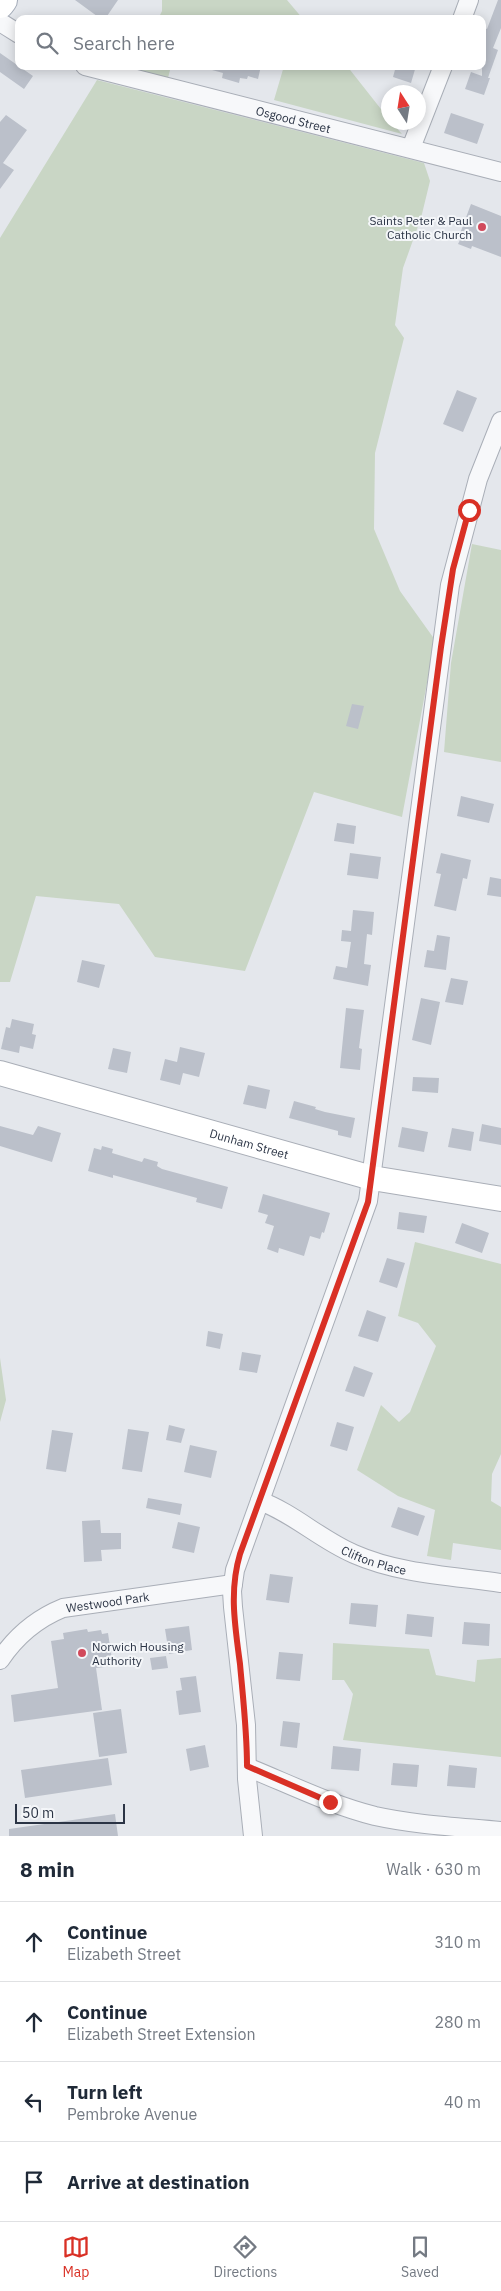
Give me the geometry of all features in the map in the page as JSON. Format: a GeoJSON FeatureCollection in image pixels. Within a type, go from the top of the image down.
{"type":"FeatureCollection","features":[{"type":"Feature","properties":{"kind":"main road"},"geometry":{"type":"LineString","coordinates":[[0,4],[3,0]]}},
{"type":"Feature","properties":{"kind":"street"},"geometry":{"type":"LineString","coordinates":[[463,15],[469,0]]}},
{"type":"Feature","properties":{"kind":"street"},"geometry":{"type":"LineString","coordinates":[[0,22],[15,31]]}},
{"type":"Feature","properties":{"kind":"street","name":"Osgood Street"},"geometry":{"type":"LineString","coordinates":[[101,70],[501,172]]}},
{"type":"Feature","properties":{"kind":"street"},"geometry":{"type":"LineString","coordinates":[[411,148],[441,70]]}},
{"type":"Feature","properties":{"kind":"street"},"geometry":{"type":"LineString","coordinates":[[253,1836],[247,1766],[246,1725],[233,1607],[233,1584],[240,1554],[365,1212],[372,1178],[450,585],[478,479],[501,421]]}},
{"type":"Feature","properties":{"kind":"street","name":"Dunham Street"},"geometry":{"type":"LineString","coordinates":[[0,1072],[372,1178],[501,1198]]}},
{"type":"Feature","properties":{"kind":"street","name":"Clifton Place"},"geometry":{"type":"LineString","coordinates":[[260,1501],[338,1547],[358,1556],[412,1570],[501,1583]]}},
{"type":"Feature","properties":{"kind":"street","name":"Westwood Park"},"geometry":{"type":"LineString","coordinates":[[0,1660],[20,1634],[49,1614],[63,1608],[233,1584]]}},
{"type":"Feature","properties":{"kind":"street"},"geometry":{"type":"LineString","coordinates":[[247,1766],[330,1802],[376,1816],[417,1823],[501,1831]]}},
{"type":"Feature","properties":{"kind":"green space"},"geometry":{"type":"Polygon","coordinates":[[[162,0],[287,0],[300,15],[160,15],[162,0]]]}},
{"type":"Feature","properties":{"kind":"green space"},"geometry":{"type":"Polygon","coordinates":[[[139,70],[170,70],[168,78],[139,70]]]}},
{"type":"Feature","properties":{"kind":"green space"},"geometry":{"type":"Polygon","coordinates":[[[283,70],[350,70],[381,109],[381,128],[274,100],[283,70]]]}},
{"type":"Feature","properties":{"kind":"green space"},"geometry":{"type":"Polygon","coordinates":[[[97,80],[424,163],[430,181],[421,218],[403,268],[395,325],[404,338],[375,453],[374,529],[400,591],[435,640],[402,817],[314,792],[245,971],[155,957],[119,904],[36,896],[10,982],[0,982],[0,238],[97,80]]]}},
{"type":"Feature","properties":{"kind":"green space"},"geometry":{"type":"Polygon","coordinates":[[[387,130],[398,130],[402,134],[387,130]]]}},
{"type":"Feature","properties":{"kind":"green space"},"geometry":{"type":"Polygon","coordinates":[[[472,544],[501,550],[501,762],[444,752],[451,663],[472,544]]]}},
{"type":"Feature","properties":{"kind":"green space"},"geometry":{"type":"Polygon","coordinates":[[[415,1242],[501,1264],[501,1454],[492,1474],[491,1501],[501,1507],[501,1550],[453,1543],[451,1560],[427,1556],[435,1510],[398,1496],[357,1470],[381,1405],[399,1422],[410,1412],[436,1346],[418,1323],[398,1316],[415,1242]]]}},
{"type":"Feature","properties":{"kind":"green space"},"geometry":{"type":"Polygon","coordinates":[[[0,1358],[6,1400],[0,1422],[0,1358]]]}},
{"type":"Feature","properties":{"kind":"green space"},"geometry":{"type":"Polygon","coordinates":[[[333,1643],[429,1649],[436,1675],[475,1682],[477,1660],[501,1658],[501,1757],[343,1740],[353,1694],[344,1680],[332,1680],[333,1643]]]}},
{"type":"Feature","properties":{"kind":"building"},"geometry":{"type":"Polygon","coordinates":[[[75,0],[118,0],[108,15],[96,15],[75,0]]]}},
{"type":"Feature","properties":{"kind":"building"},"geometry":{"type":"Polygon","coordinates":[[[498,0],[501,0],[501,28],[493,48],[498,50],[484,95],[465,89],[471,72],[482,76],[482,70],[486,70],[487,29],[498,0]]]}},
{"type":"Feature","properties":{"kind":"building"},"geometry":{"type":"Polygon","coordinates":[[[0,53],[15,63],[15,70],[24,70],[33,76],[24,89],[0,72],[0,53]]]}},
{"type":"Feature","properties":{"kind":"building"},"geometry":{"type":"Polygon","coordinates":[[[212,70],[260,70],[258,79],[248,76],[247,79],[240,78],[239,83],[222,78],[223,73],[212,70]]]}},
{"type":"Feature","properties":{"kind":"building"},"geometry":{"type":"Polygon","coordinates":[[[395,70],[415,70],[411,83],[393,77],[395,70]]]}},
{"type":"Feature","properties":{"kind":"building"},"geometry":{"type":"Polygon","coordinates":[[[451,113],[484,124],[477,144],[444,133],[451,113]]]}},
{"type":"Feature","properties":{"kind":"building"},"geometry":{"type":"Polygon","coordinates":[[[6,115],[27,130],[3,163],[14,170],[0,189],[0,122],[6,115]]]}},
{"type":"Feature","properties":{"kind":"building","name":"Saints Peter & Paul Catholic Church"},"geometry":{"type":"Polygon","coordinates":[[[471,204],[501,216],[501,257],[472,246],[471,249],[458,244],[460,240],[458,239],[471,204]]]}},
{"type":"Feature","properties":{"kind":"building"},"geometry":{"type":"Polygon","coordinates":[[[457,390],[477,398],[463,432],[443,424],[457,390]]]}},
{"type":"Feature","properties":{"kind":"building"},"geometry":{"type":"Polygon","coordinates":[[[352,704],[364,706],[358,729],[346,726],[352,704]]]}},
{"type":"Feature","properties":{"kind":"building"},"geometry":{"type":"Polygon","coordinates":[[[461,796],[494,804],[489,823],[457,816],[461,796]]]}},
{"type":"Feature","properties":{"kind":"building"},"geometry":{"type":"Polygon","coordinates":[[[337,823],[356,826],[354,844],[334,841],[337,823]]]}},
{"type":"Feature","properties":{"kind":"building"},"geometry":{"type":"Polygon","coordinates":[[[350,853],[381,857],[378,879],[347,875],[350,853]]]}},
{"type":"Feature","properties":{"kind":"building"},"geometry":{"type":"Polygon","coordinates":[[[441,853],[471,860],[467,879],[463,878],[456,911],[434,906],[441,874],[436,873],[441,853]]]}},
{"type":"Feature","properties":{"kind":"building"},"geometry":{"type":"Polygon","coordinates":[[[490,877],[501,879],[501,897],[487,895],[490,877]]]}},
{"type":"Feature","properties":{"kind":"building"},"geometry":{"type":"Polygon","coordinates":[[[353,910],[374,912],[372,935],[367,934],[364,964],[371,965],[368,986],[333,979],[336,966],[347,968],[351,942],[341,941],[342,930],[351,931],[353,910]]]}},
{"type":"Feature","properties":{"kind":"building"},"geometry":{"type":"Polygon","coordinates":[[[437,935],[450,937],[446,970],[424,967],[427,950],[434,951],[437,935]]]}},
{"type":"Feature","properties":{"kind":"building"},"geometry":{"type":"Polygon","coordinates":[[[82,960],[105,965],[99,988],[77,982],[82,960]]]}},
{"type":"Feature","properties":{"kind":"building"},"geometry":{"type":"Polygon","coordinates":[[[451,978],[468,981],[463,1005],[445,1002],[451,978]]]}},
{"type":"Feature","properties":{"kind":"building"},"geometry":{"type":"Polygon","coordinates":[[[421,998],[440,1002],[431,1045],[412,1040],[421,998]]]}},
{"type":"Feature","properties":{"kind":"building"},"geometry":{"type":"Polygon","coordinates":[[[346,1008],[364,1010],[359,1048],[362,1049],[360,1070],[340,1068],[346,1008]]]}},
{"type":"Feature","properties":{"kind":"building"},"geometry":{"type":"Polygon","coordinates":[[[12,1019],[34,1024],[32,1034],[36,1035],[33,1049],[20,1046],[19,1053],[1,1049],[6,1027],[10,1028],[12,1019]]]}},
{"type":"Feature","properties":{"kind":"building"},"geometry":{"type":"Polygon","coordinates":[[[180,1047],[205,1053],[199,1077],[183,1073],[180,1085],[160,1080],[165,1059],[177,1062],[180,1047]]]}},
{"type":"Feature","properties":{"kind":"building"},"geometry":{"type":"Polygon","coordinates":[[[113,1048],[131,1052],[127,1073],[108,1069],[113,1048]]]}},
{"type":"Feature","properties":{"kind":"building"},"geometry":{"type":"Polygon","coordinates":[[[413,1077],[439,1078],[438,1093],[412,1091],[413,1077]]]}},
{"type":"Feature","properties":{"kind":"building"},"geometry":{"type":"Polygon","coordinates":[[[248,1085],[270,1090],[266,1109],[243,1104],[248,1085]]]}},
{"type":"Feature","properties":{"kind":"building"},"geometry":{"type":"Polygon","coordinates":[[[294,1101],[316,1107],[315,1109],[325,1112],[355,1118],[351,1138],[338,1135],[338,1131],[289,1118],[294,1101]]]}},
{"type":"Feature","properties":{"kind":"building"},"geometry":{"type":"Polygon","coordinates":[[[482,1124],[501,1128],[501,1145],[479,1141],[482,1124]]]}},
{"type":"Feature","properties":{"kind":"building"},"geometry":{"type":"Polygon","coordinates":[[[0,1126],[33,1135],[38,1126],[61,1133],[52,1162],[0,1146],[0,1126]]]}},
{"type":"Feature","properties":{"kind":"building"},"geometry":{"type":"Polygon","coordinates":[[[402,1127],[428,1132],[424,1152],[398,1147],[402,1127]]]}},
{"type":"Feature","properties":{"kind":"building"},"geometry":{"type":"Polygon","coordinates":[[[452,1128],[474,1132],[471,1151],[448,1147],[452,1128]]]}},
{"type":"Feature","properties":{"kind":"building"},"geometry":{"type":"Polygon","coordinates":[[[102,1146],[113,1149],[112,1153],[142,1162],[144,1158],[158,1162],[157,1166],[162,1169],[228,1187],[222,1209],[196,1202],[197,1198],[113,1175],[113,1178],[88,1171],[94,1148],[101,1150],[102,1146]]]}},
{"type":"Feature","properties":{"kind":"building"},"geometry":{"type":"Polygon","coordinates":[[[263,1194],[330,1213],[324,1233],[322,1232],[320,1239],[310,1236],[304,1256],[279,1248],[278,1253],[267,1249],[274,1226],[265,1223],[268,1215],[258,1212],[263,1194]]]}},
{"type":"Feature","properties":{"kind":"building"},"geometry":{"type":"Polygon","coordinates":[[[399,1212],[427,1216],[424,1233],[397,1229],[399,1212]]]}},
{"type":"Feature","properties":{"kind":"building"},"geometry":{"type":"Polygon","coordinates":[[[462,1223],[489,1233],[482,1253],[455,1243],[462,1223]]]}},
{"type":"Feature","properties":{"kind":"building"},"geometry":{"type":"Polygon","coordinates":[[[387,1258],[405,1263],[397,1288],[379,1282],[387,1258]]]}},
{"type":"Feature","properties":{"kind":"building"},"geometry":{"type":"Polygon","coordinates":[[[367,1310],[386,1317],[378,1342],[358,1336],[367,1310]]]}},
{"type":"Feature","properties":{"kind":"building"},"geometry":{"type":"Polygon","coordinates":[[[208,1331],[223,1334],[220,1349],[206,1346],[208,1331]]]}},
{"type":"Feature","properties":{"kind":"building"},"geometry":{"type":"Polygon","coordinates":[[[242,1352],[261,1355],[257,1373],[239,1370],[242,1352]]]}},
{"type":"Feature","properties":{"kind":"building"},"geometry":{"type":"Polygon","coordinates":[[[354,1366],[373,1373],[364,1397],[345,1391],[354,1366]]]}},
{"type":"Feature","properties":{"kind":"building"},"geometry":{"type":"Polygon","coordinates":[[[337,1422],[354,1427],[347,1451],[330,1446],[337,1422]]]}},
{"type":"Feature","properties":{"kind":"building"},"geometry":{"type":"Polygon","coordinates":[[[169,1425],[185,1429],[181,1443],[166,1440],[169,1425]]]}},
{"type":"Feature","properties":{"kind":"building"},"geometry":{"type":"Polygon","coordinates":[[[128,1429],[149,1432],[142,1472],[122,1469],[128,1429]]]}},
{"type":"Feature","properties":{"kind":"building"},"geometry":{"type":"Polygon","coordinates":[[[52,1430],[73,1433],[66,1472],[46,1469],[52,1430]]]}},
{"type":"Feature","properties":{"kind":"building"},"geometry":{"type":"Polygon","coordinates":[[[190,1445],[217,1451],[211,1478],[184,1472],[190,1445]]]}},
{"type":"Feature","properties":{"kind":"building"},"geometry":{"type":"Polygon","coordinates":[[[148,1498],[182,1504],[180,1515],[146,1508],[148,1498]]]}},
{"type":"Feature","properties":{"kind":"building"},"geometry":{"type":"Polygon","coordinates":[[[398,1507],[425,1516],[418,1536],[391,1527],[398,1507]]]}},
{"type":"Feature","properties":{"kind":"building"},"geometry":{"type":"Polygon","coordinates":[[[100,1520],[101,1533],[121,1533],[121,1549],[101,1550],[102,1561],[84,1562],[82,1521],[100,1520]]]}},
{"type":"Feature","properties":{"kind":"building"},"geometry":{"type":"Polygon","coordinates":[[[178,1522],[200,1527],[194,1553],[172,1548],[178,1522]]]}},
{"type":"Feature","properties":{"kind":"building"},"geometry":{"type":"Polygon","coordinates":[[[270,1574],[293,1577],[289,1603],[266,1600],[270,1574]]]}},
{"type":"Feature","properties":{"kind":"building"},"geometry":{"type":"Polygon","coordinates":[[[351,1603],[378,1605],[376,1627],[349,1624],[351,1603]]]}},
{"type":"Feature","properties":{"kind":"building"},"geometry":{"type":"Polygon","coordinates":[[[407,1614],[434,1617],[432,1637],[405,1634],[407,1614]]]}},
{"type":"Feature","properties":{"kind":"building"},"geometry":{"type":"Polygon","coordinates":[[[464,1622],[490,1624],[489,1646],[462,1644],[464,1622]]]}},
{"type":"Feature","properties":{"kind":"building"},"geometry":{"type":"Polygon","coordinates":[[[189,1626],[192,1650],[169,1654],[165,1629],[189,1626]]]}},
{"type":"Feature","properties":{"kind":"building"},"geometry":{"type":"Polygon","coordinates":[[[87,1629],[88,1632],[101,1630],[102,1634],[108,1633],[113,1666],[96,1668],[102,1710],[14,1722],[11,1695],[58,1688],[51,1641],[64,1639],[63,1633],[87,1629]]]}},
{"type":"Feature","properties":{"kind":"building"},"geometry":{"type":"Polygon","coordinates":[[[279,1652],[303,1654],[300,1681],[276,1679],[279,1652]]]}},
{"type":"Feature","properties":{"kind":"building"},"geometry":{"type":"Polygon","coordinates":[[[166,1656],[168,1668],[152,1670],[150,1658],[166,1656]]]}},
{"type":"Feature","properties":{"kind":"building"},"geometry":{"type":"Polygon","coordinates":[[[196,1676],[201,1712],[179,1715],[176,1691],[182,1690],[180,1678],[196,1676]]]}},
{"type":"Feature","properties":{"kind":"building"},"geometry":{"type":"Polygon","coordinates":[[[121,1709],[127,1753],[99,1757],[93,1713],[121,1709]]]}},
{"type":"Feature","properties":{"kind":"building"},"geometry":{"type":"Polygon","coordinates":[[[283,1721],[300,1723],[297,1748],[280,1746],[283,1721]]]}},
{"type":"Feature","properties":{"kind":"building"},"geometry":{"type":"Polygon","coordinates":[[[205,1745],[209,1767],[190,1771],[186,1749],[205,1745]]]}},
{"type":"Feature","properties":{"kind":"building"},"geometry":{"type":"Polygon","coordinates":[[[333,1746],[361,1749],[359,1771],[331,1769],[333,1746]]]}},
{"type":"Feature","properties":{"kind":"building"},"geometry":{"type":"Polygon","coordinates":[[[108,1758],[112,1785],[25,1798],[21,1770],[108,1758]]]}},
{"type":"Feature","properties":{"kind":"building"},"geometry":{"type":"Polygon","coordinates":[[[393,1763],[419,1765],[417,1787],[391,1785],[393,1763]]]}},
{"type":"Feature","properties":{"kind":"building"},"geometry":{"type":"Polygon","coordinates":[[[449,1765],[477,1768],[475,1788],[447,1786],[449,1765]]]}},
{"type":"Feature","properties":{"kind":"building"},"geometry":{"type":"Polygon","coordinates":[[[115,1814],[118,1836],[9,1836],[9,1829],[115,1814]]]}},
{"type":"Feature","properties":{"kind":"place","name":"Saints Peter & Paul Catholic Church"},"geometry":{"type":"Point","coordinates":[482,227]}},
{"type":"Feature","properties":{"kind":"place","name":"Norwich Housing Authority"},"geometry":{"type":"Point","coordinates":[82,1653]}},
{"type":"Feature","properties":{"kind":"route"},"geometry":{"type":"LineString","coordinates":[[330,1802],[247,1766],[246,1725],[232,1591],[235,1570],[240,1554],[368,1202],[450,585],[469,510]]}}]}
